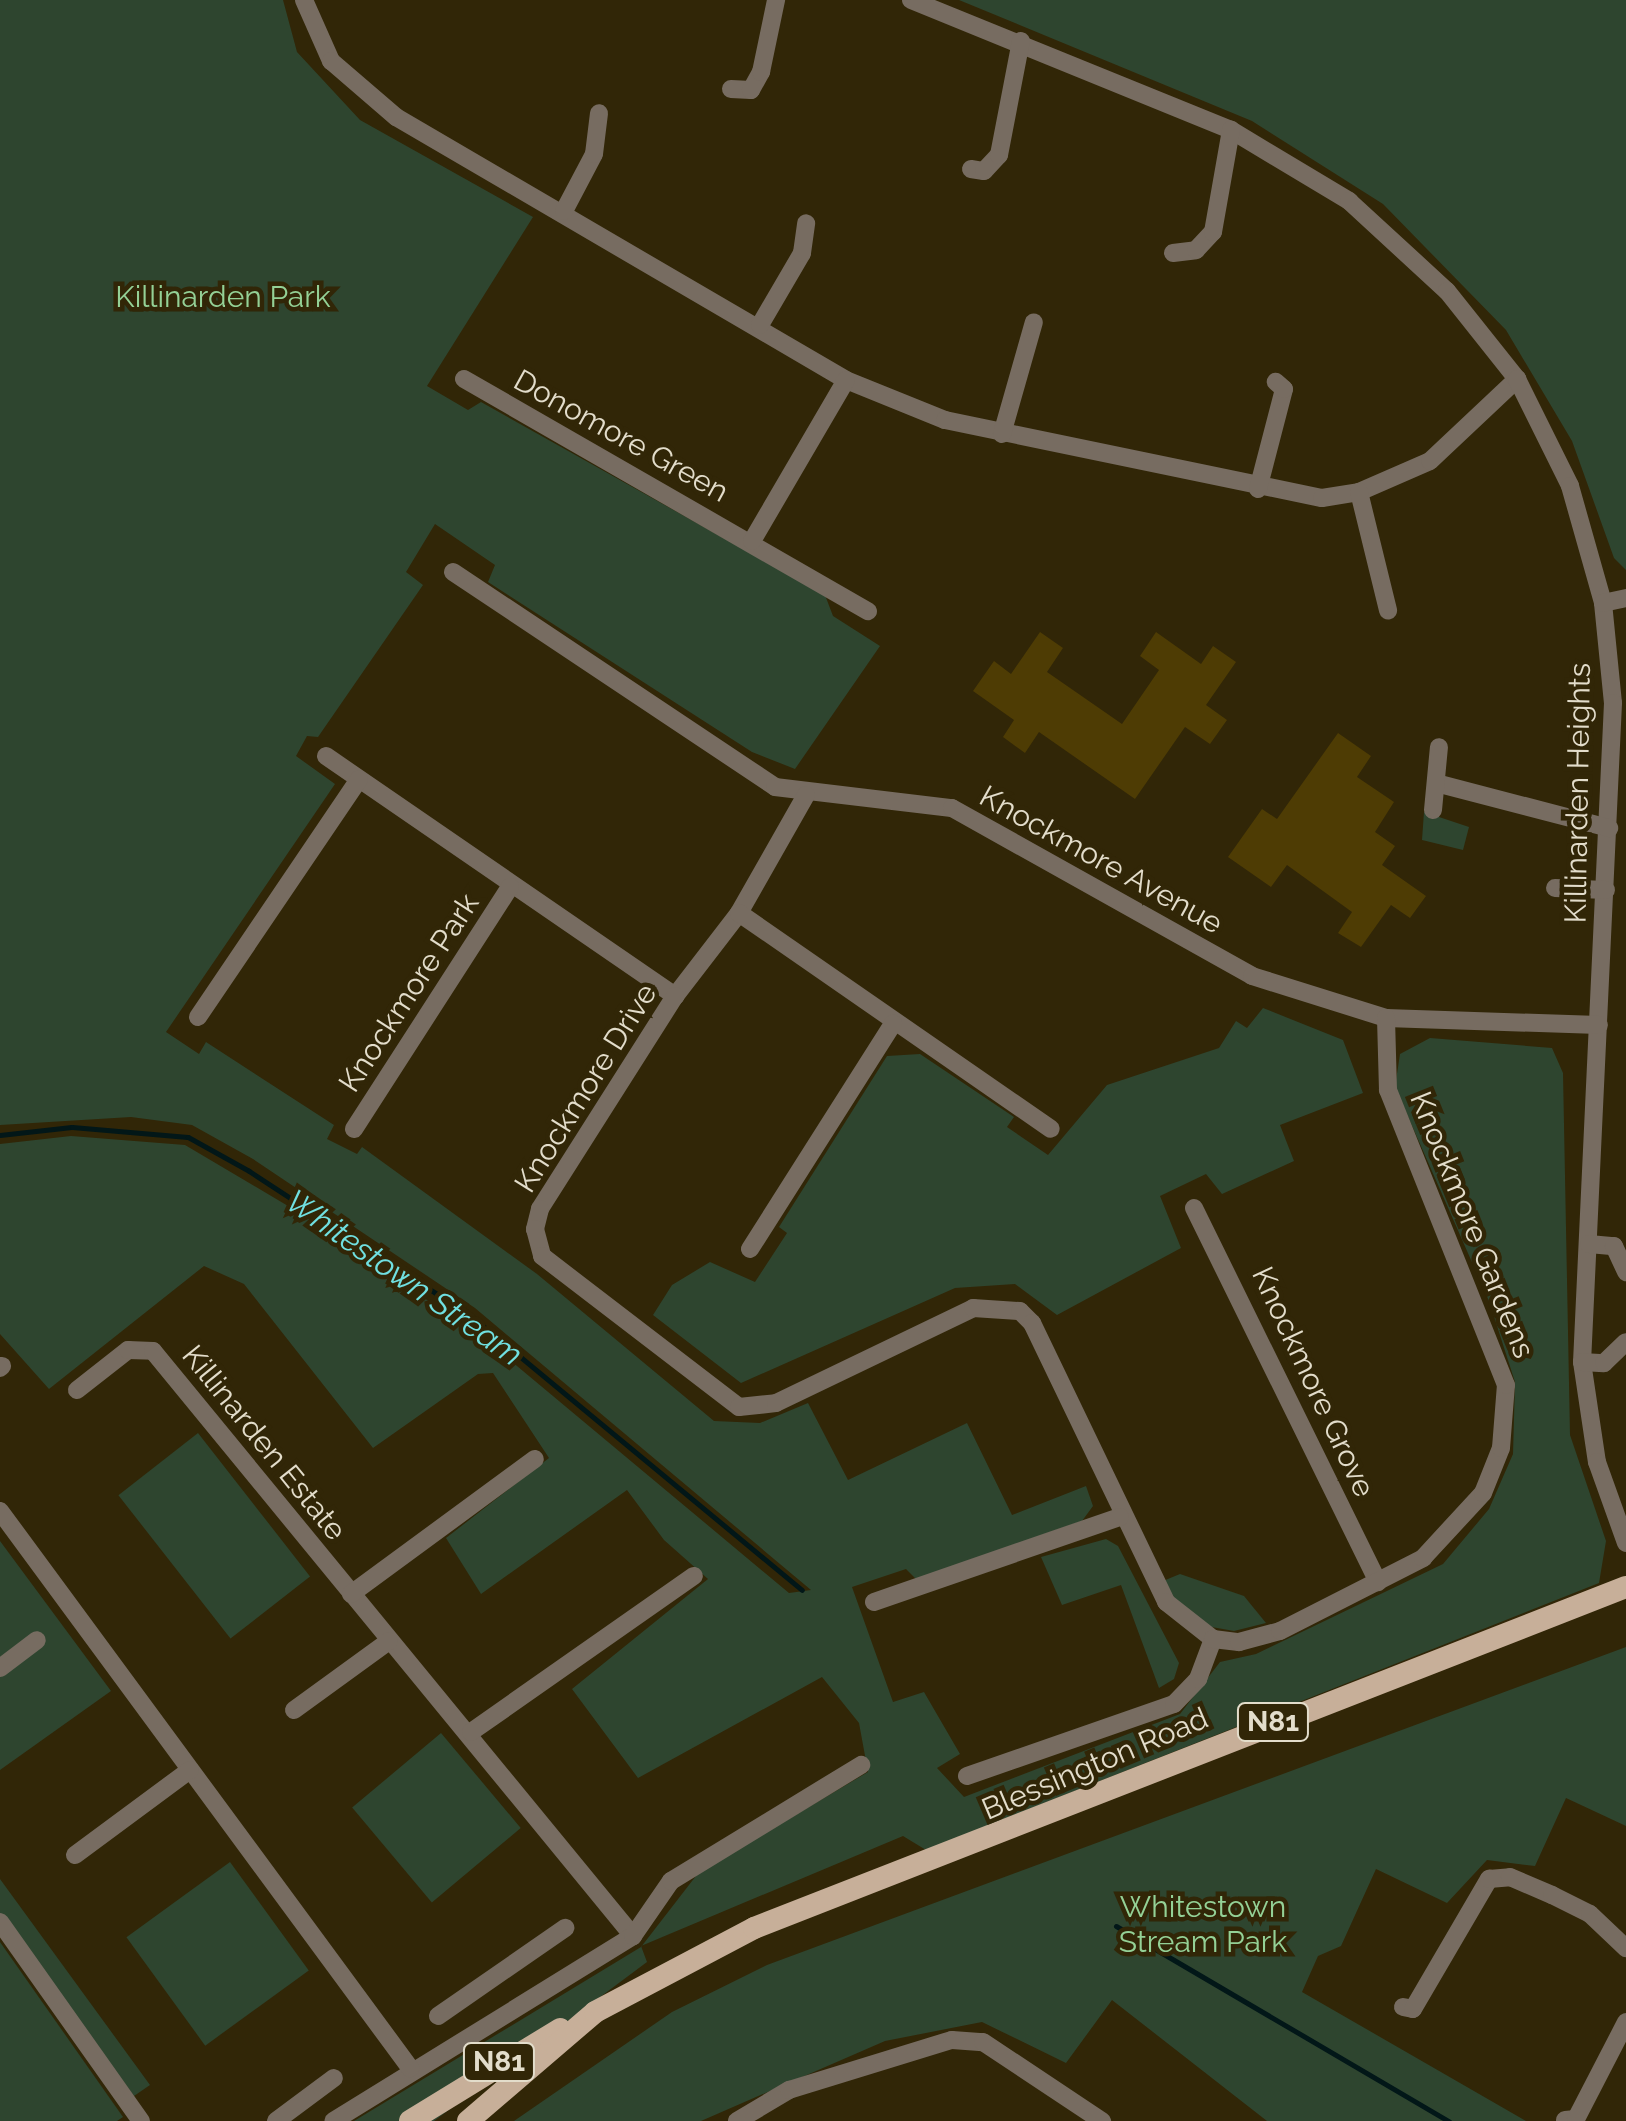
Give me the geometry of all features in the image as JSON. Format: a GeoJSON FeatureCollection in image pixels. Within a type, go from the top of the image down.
{"type":"FeatureCollection","features":[{"type":"Feature","properties":{"kind":"main road","name":"Blessington Road"},"geometry":{"type":"LineString","coordinates":[[410,2121],[509,2056],[754,1928],[1626,1588]]}},
{"type":"Feature","properties":{"kind":"main road","name":"Blessington Road"},"geometry":{"type":"LineString","coordinates":[[468,2121],[594,2012]]}},
{"type":"Feature","properties":{"kind":"street"},"geometry":{"type":"LineString","coordinates":[[304,0],[330,61],[370,99],[760,325],[846,380],[1002,434],[1258,489],[1322,498],[1359,492],[1430,461],[1517,379]]}},
{"type":"Feature","properties":{"kind":"street"},"geometry":{"type":"LineString","coordinates":[[731,89],[751,90],[761,72],[776,0]]}},
{"type":"Feature","properties":{"kind":"street","name":"Killinarden Heights"},"geometry":{"type":"LineString","coordinates":[[911,0],[1021,41],[1231,130],[1290,160],[1404,247],[1517,379],[1578,504],[1602,603],[1619,750],[1609,828],[1582,1362],[1597,1462],[1626,1543]]}},
{"type":"Feature","properties":{"kind":"street"},"geometry":{"type":"LineString","coordinates":[[971,169],[984,171],[999,155],[1021,41]]}},
{"type":"Feature","properties":{"kind":"street"},"geometry":{"type":"LineString","coordinates":[[564,211],[594,154],[599,113]]}},
{"type":"Feature","properties":{"kind":"street"},"geometry":{"type":"LineString","coordinates":[[1173,253],[1196,250],[1213,232],[1231,130]]}},
{"type":"Feature","properties":{"kind":"street"},"geometry":{"type":"LineString","coordinates":[[760,325],[802,253],[806,223]]}},
{"type":"Feature","properties":{"kind":"street"},"geometry":{"type":"LineString","coordinates":[[1002,434],[1034,322]]}},
{"type":"Feature","properties":{"kind":"street","name":"Donomore Green"},"geometry":{"type":"LineString","coordinates":[[464,380],[752,541],[868,611]]}},
{"type":"Feature","properties":{"kind":"street"},"geometry":{"type":"LineString","coordinates":[[752,541],[846,380]]}},
{"type":"Feature","properties":{"kind":"street"},"geometry":{"type":"LineString","coordinates":[[1258,489],[1284,389],[1276,382]]}},
{"type":"Feature","properties":{"kind":"street"},"geometry":{"type":"LineString","coordinates":[[1359,492],[1388,610]]}},
{"type":"Feature","properties":{"kind":"street","name":"Knockmore Avenue"},"geometry":{"type":"LineString","coordinates":[[453,572],[715,752],[775,787],[806,795],[952,808],[1252,976],[1386,1018],[1599,1026]]}},
{"type":"Feature","properties":{"kind":"street"},"geometry":{"type":"LineString","coordinates":[[1602,603],[1626,598]]}},
{"type":"Feature","properties":{"kind":"street"},"geometry":{"type":"LineString","coordinates":[[1434,810],[1439,747]]}},
{"type":"Feature","properties":{"kind":"street","name":"Knockmore Park"},"geometry":{"type":"LineString","coordinates":[[326,756],[510,887],[675,996]]}},
{"type":"Feature","properties":{"kind":"street"},"geometry":{"type":"LineString","coordinates":[[198,1017],[359,779]]}},
{"type":"Feature","properties":{"kind":"street"},"geometry":{"type":"LineString","coordinates":[[1436,782],[1609,828]]}},
{"type":"Feature","properties":{"kind":"street","name":"Knockmore Drive"},"geometry":{"type":"LineString","coordinates":[[806,795],[739,913],[675,996],[535,1229],[542,1256],[560,1278],[721,1400],[758,1408],[973,1308],[1020,1311],[1032,1322],[1120,1517]]}},
{"type":"Feature","properties":{"kind":"street","name":"Knockmore Park"},"geometry":{"type":"LineString","coordinates":[[354,1129],[510,887]]}},
{"type":"Feature","properties":{"kind":"street"},"geometry":{"type":"LineString","coordinates":[[1556,888],[1606,890]]}},
{"type":"Feature","properties":{"kind":"street"},"geometry":{"type":"LineString","coordinates":[[739,913],[892,1024],[1050,1129]]}},
{"type":"Feature","properties":{"kind":"street","name":"Knockmore Gardens"},"geometry":{"type":"LineString","coordinates":[[1213,1639],[1260,1638],[1423,1558],[1470,1516],[1506,1418],[1500,1355],[1388,1090],[1386,1018]]}},
{"type":"Feature","properties":{"kind":"street"},"geometry":{"type":"LineString","coordinates":[[750,1249],[892,1024]]}},
{"type":"Feature","properties":{"kind":"street","name":"Knockmore Grove"},"geometry":{"type":"LineString","coordinates":[[1194,1208],[1378,1582]]}},
{"type":"Feature","properties":{"kind":"street"},"geometry":{"type":"LineString","coordinates":[[1588,1244],[1614,1246],[1626,1272]]}},
{"type":"Feature","properties":{"kind":"street"},"geometry":{"type":"LineString","coordinates":[[1582,1362],[1604,1363],[1626,1342]]}},
{"type":"Feature","properties":{"kind":"street","name":"Killinarden Estate"},"geometry":{"type":"LineString","coordinates":[[77,1390],[128,1350],[153,1351],[389,1641],[472,1732],[633,1936]]}},
{"type":"Feature","properties":{"kind":"street"},"geometry":{"type":"LineString","coordinates":[[351,1594],[535,1459]]}},
{"type":"Feature","properties":{"kind":"street"},"geometry":{"type":"LineString","coordinates":[[0,1511],[410,2068]]}},
{"type":"Feature","properties":{"kind":"street"},"geometry":{"type":"LineString","coordinates":[[874,1602],[1120,1517],[1166,1602],[1213,1639],[1198,1679],[1174,1704],[966,1776]]}},
{"type":"Feature","properties":{"kind":"street"},"geometry":{"type":"LineString","coordinates":[[472,1732],[694,1576]]}},
{"type":"Feature","properties":{"kind":"street"},"geometry":{"type":"LineString","coordinates":[[0,1668],[37,1640]]}},
{"type":"Feature","properties":{"kind":"street"},"geometry":{"type":"LineString","coordinates":[[294,1710],[389,1641]]}},
{"type":"Feature","properties":{"kind":"street"},"geometry":{"type":"LineString","coordinates":[[334,2121],[410,2068],[633,1936],[670,1881],[861,1765]]}},
{"type":"Feature","properties":{"kind":"street"},"geometry":{"type":"LineString","coordinates":[[75,1855],[190,1770]]}},
{"type":"Feature","properties":{"kind":"street"},"geometry":{"type":"LineString","coordinates":[[1403,2006],[1414,2008],[1489,1879],[1510,1877],[1565,1901],[1626,1948]]}},
{"type":"Feature","properties":{"kind":"street"},"geometry":{"type":"LineString","coordinates":[[0,1922],[141,2121]]}},
{"type":"Feature","properties":{"kind":"street"},"geometry":{"type":"LineString","coordinates":[[438,2016],[566,1928]]}},
{"type":"Feature","properties":{"kind":"street"},"geometry":{"type":"LineString","coordinates":[[500,1975],[517,2002]]}},
{"type":"Feature","properties":{"kind":"street"},"geometry":{"type":"LineString","coordinates":[[1565,2120],[1576,2118],[1626,2022]]}},
{"type":"Feature","properties":{"kind":"street"},"geometry":{"type":"LineString","coordinates":[[737,2121],[789,2090],[952,2040],[982,2042],[1102,2121]]}},
{"type":"Feature","properties":{"kind":"street"},"geometry":{"type":"LineString","coordinates":[[281,2120],[334,2078]]}},
{"type":"Feature","properties":{"kind":"green space","name":"Killinarden Park"},"geometry":{"type":"Polygon","coordinates":[[[0,0],[283,0],[297,52],[360,120],[533,217],[427,386],[468,410],[481,402],[825,595],[833,616],[880,646],[795,769],[752,752],[488,582],[495,565],[435,524],[406,572],[423,585],[318,737],[307,736],[296,756],[335,784],[166,1032],[199,1054],[206,1042],[334,1125],[327,1139],[357,1154],[362,1147],[537,1274],[714,1421],[760,1423],[808,1403],[848,1480],[967,1423],[1012,1515],[1086,1486],[1093,1506],[1082,1521],[916,1579],[906,1569],[852,1587],[893,1702],[924,1692],[960,1754],[937,1768],[964,1797],[1180,1714],[1220,1662],[1256,1654],[1443,1564],[1489,1509],[1513,1454],[1515,1382],[1489,1301],[1395,1087],[1400,1054],[1430,1038],[1552,1048],[1563,1073],[1570,1435],[1606,1541],[1599,1583],[926,1850],[903,1836],[642,1946],[699,1872],[868,1772],[859,1723],[822,1677],[638,1778],[572,1689],[708,1579],[664,1540],[627,1490],[481,1594],[446,1538],[549,1458],[493,1373],[478,1374],[373,1448],[244,1284],[204,1266],[49,1389],[0,1334],[0,1144],[71,1136],[185,1145],[315,1222],[493,1346],[789,1593],[811,1590],[475,1308],[253,1159],[192,1125],[131,1117],[0,1125],[0,0]]]}},
{"type":"Feature","properties":{"kind":"green space"},"geometry":{"type":"Polygon","coordinates":[[[959,0],[1626,0],[1626,570],[1614,558],[1572,441],[1506,330],[1383,204],[1252,121],[959,0]]]}},
{"type":"Feature","properties":{"kind":"green space"},"geometry":{"type":"Polygon","coordinates":[[[1424,812],[1469,827],[1463,850],[1422,840],[1424,812]]]}},
{"type":"Feature","properties":{"kind":"green space"},"geometry":{"type":"Polygon","coordinates":[[[1263,1008],[1343,1040],[1363,1093],[1280,1125],[1294,1161],[1222,1194],[1206,1174],[1160,1196],[1181,1248],[1057,1315],[1015,1284],[955,1288],[741,1383],[653,1315],[672,1285],[710,1262],[755,1282],[787,1233],[779,1227],[887,1056],[920,1054],[1014,1117],[1007,1127],[1048,1155],[1107,1085],[1219,1048],[1236,1021],[1247,1028],[1263,1008]]]}},
{"type":"Feature","properties":{"kind":"green space"},"geometry":{"type":"Polygon","coordinates":[[[198,1433],[310,1576],[230,1639],[118,1495],[198,1433]]]}},
{"type":"Feature","properties":{"kind":"green space"},"geometry":{"type":"Polygon","coordinates":[[[1106,1539],[1118,1546],[1179,1663],[1174,1679],[1159,1688],[1121,1585],[1062,1605],[1041,1557],[1106,1539]]]}},
{"type":"Feature","properties":{"kind":"green space"},"geometry":{"type":"Polygon","coordinates":[[[0,1541],[111,1691],[0,1770],[0,1541]]]}},
{"type":"Feature","properties":{"kind":"green space"},"geometry":{"type":"Polygon","coordinates":[[[1180,1574],[1244,1596],[1266,1623],[1234,1631],[1206,1626],[1183,1612],[1163,1581],[1180,1574]]]}},
{"type":"Feature","properties":{"kind":"green space","name":"Whitestown Stream Park"},"geometry":{"type":"Polygon","coordinates":[[[1626,1647],[1626,1826],[1566,1798],[1535,1866],[1487,1860],[1447,1903],[1376,1869],[1341,1946],[1318,1956],[1302,1992],[1526,2121],[1267,2121],[1112,2000],[1066,2063],[982,2022],[885,2041],[701,2121],[514,2121],[672,2012],[767,1965],[1626,1647]]]}},
{"type":"Feature","properties":{"kind":"green space"},"geometry":{"type":"Polygon","coordinates":[[[441,1733],[521,1828],[432,1903],[352,1808],[441,1733]]]}},
{"type":"Feature","properties":{"kind":"green space"},"geometry":{"type":"Polygon","coordinates":[[[230,1862],[309,1970],[205,2046],[126,1937],[230,1862]]]}},
{"type":"Feature","properties":{"kind":"green space"},"geometry":{"type":"Polygon","coordinates":[[[0,1879],[150,2085],[134,2096],[0,1914],[0,1879]]]}},
{"type":"Feature","properties":{"kind":"green space"},"geometry":{"type":"Polygon","coordinates":[[[0,1942],[123,2117],[117,2121],[0,2121],[0,1942]]]}},
{"type":"Feature","properties":{"kind":"green space"},"geometry":{"type":"Polygon","coordinates":[[[641,1947],[647,1962],[434,2121],[354,2121],[641,1947]]]}},
{"type":"Feature","properties":{"kind":"building"},"geometry":{"type":"Polygon","coordinates":[[[1040,632],[1063,648],[1047,672],[1122,724],[1159,670],[1140,656],[1156,632],[1201,664],[1213,646],[1236,662],[1206,705],[1227,720],[1210,744],[1185,727],[1135,799],[1039,732],[1025,753],[1003,737],[1014,720],[973,691],[994,661],[1011,674],[1040,632]]]}},
{"type":"Feature","properties":{"kind":"building"},"geometry":{"type":"Polygon","coordinates":[[[1338,733],[1371,756],[1357,777],[1394,802],[1375,832],[1395,846],[1382,865],[1426,896],[1410,918],[1391,905],[1361,947],[1338,933],[1352,912],[1287,865],[1271,887],[1228,857],[1262,809],[1277,819],[1338,733]]]}},
{"type":"Feature","properties":{"kind":"waterway","name":"Whitestown Stream"},"geometry":{"type":"LineString","coordinates":[[0,1135],[72,1127],[188,1137],[249,1171],[472,1317],[802,1590]]}},
{"type":"Feature","properties":{"kind":"waterway","name":"Whitestown Stream"},"geometry":{"type":"LineString","coordinates":[[1116,1926],[1449,2121]]}}]}
